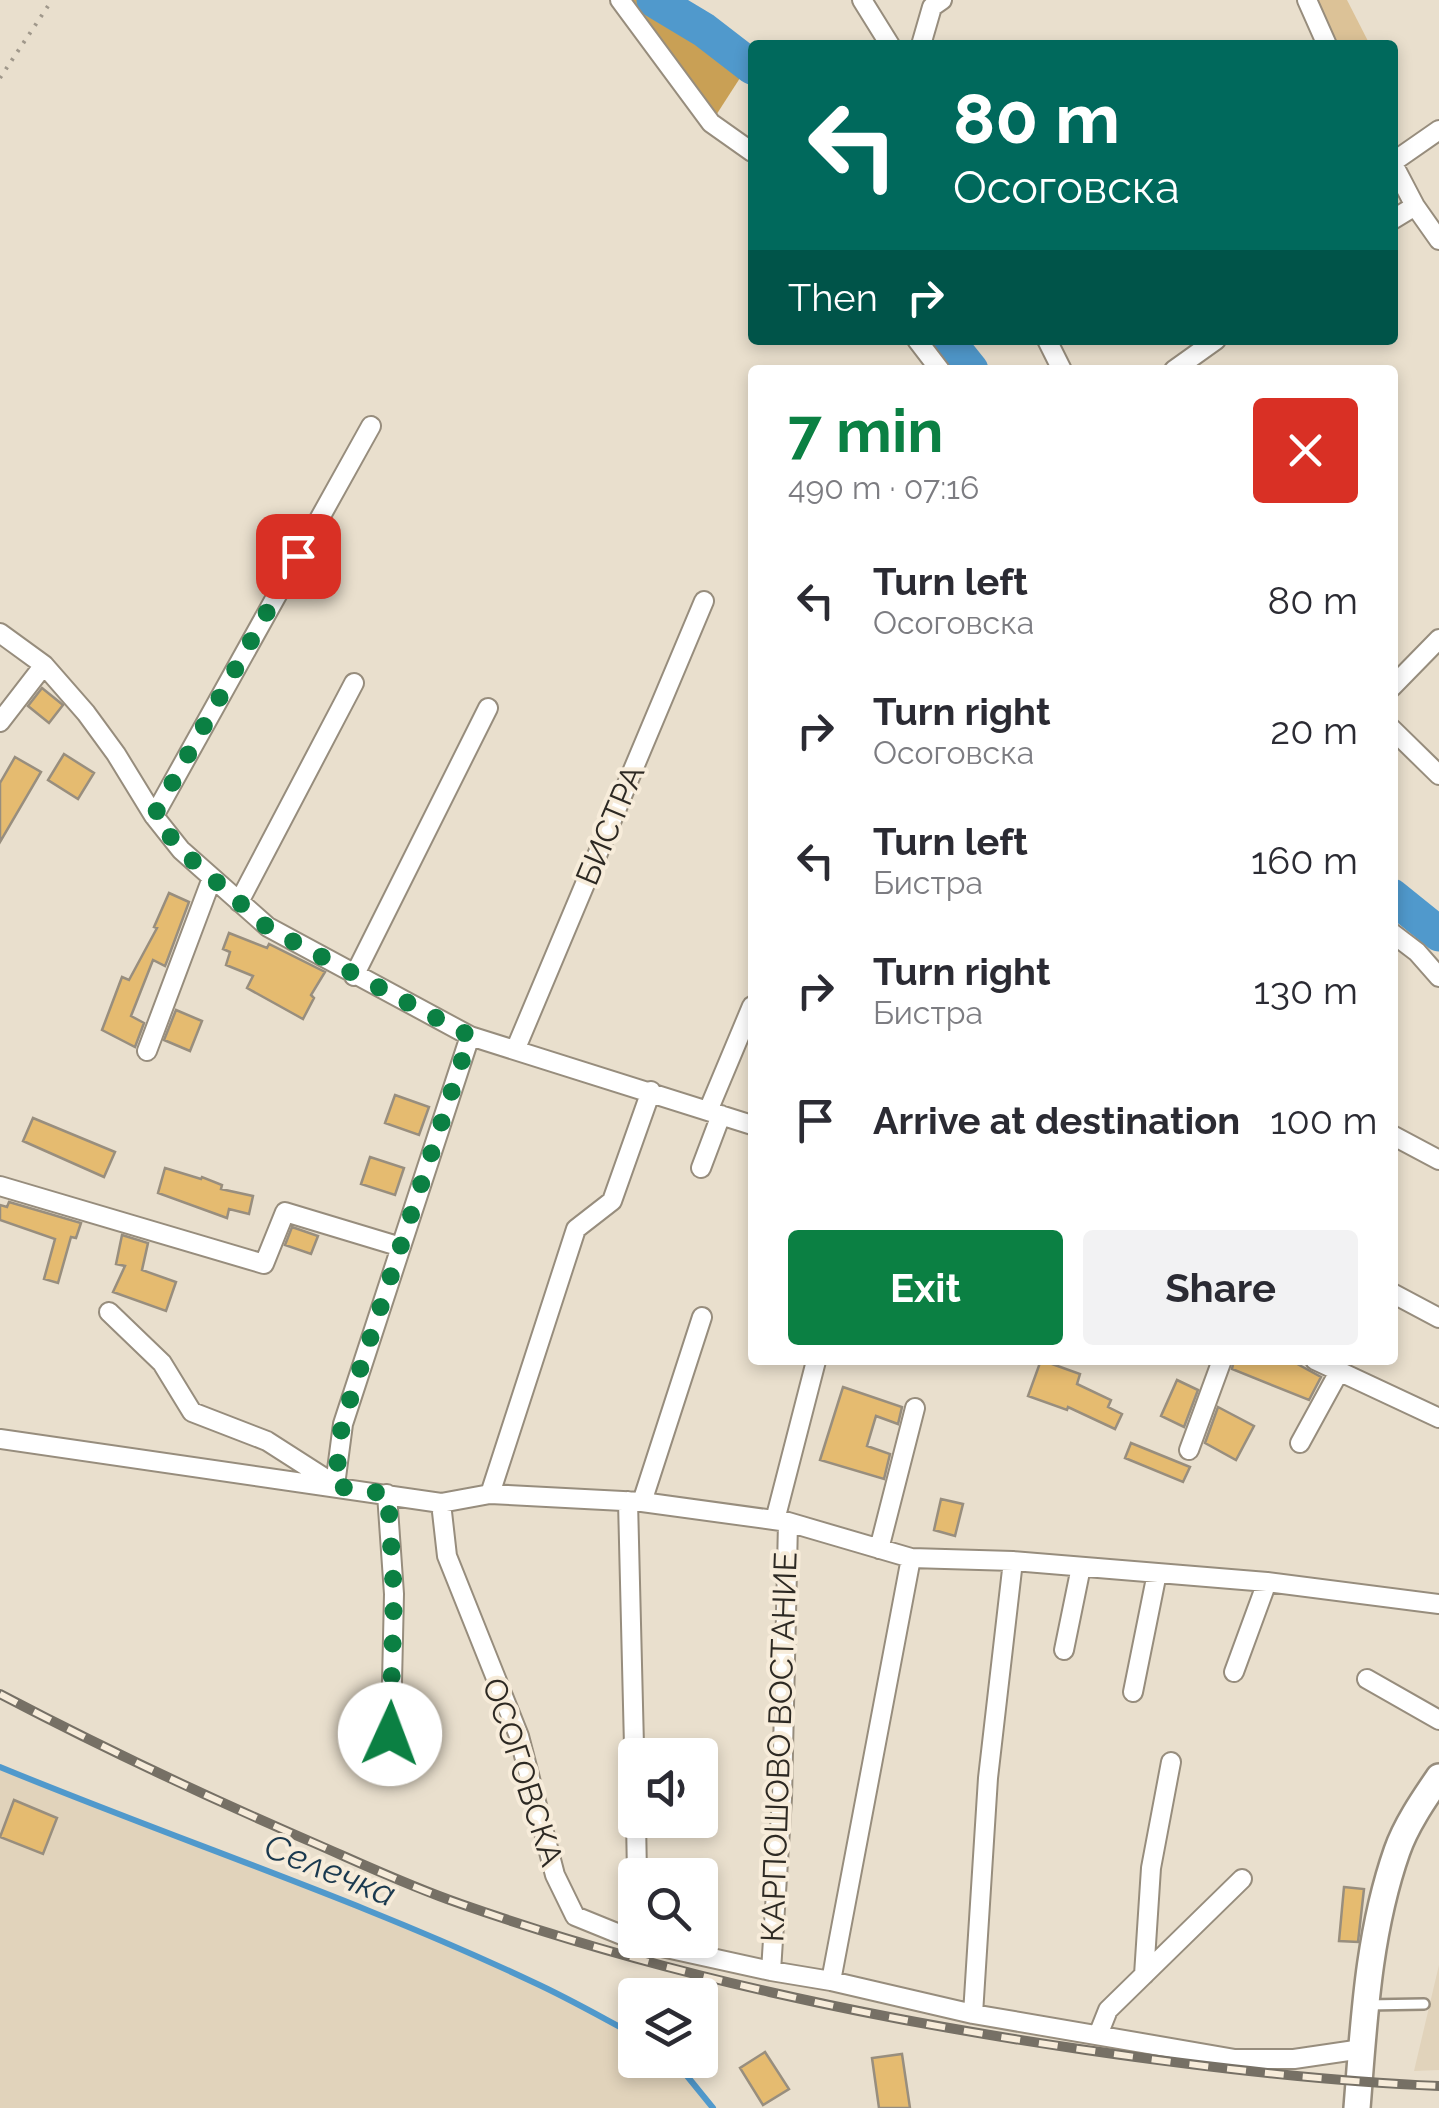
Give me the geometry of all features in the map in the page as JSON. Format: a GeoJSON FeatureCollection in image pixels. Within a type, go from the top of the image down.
{"type":"FeatureCollection","features":[{"type":"Feature","properties":{"kind":"main road"},"geometry":{"type":"LineString","coordinates":[[1357,2108],[1363,2005],[1382,1902],[1398,1847],[1439,1777]]}},
{"type":"Feature","properties":{"kind":"street"},"geometry":{"type":"LineString","coordinates":[[620,0],[712,123],[748,149]]}},
{"type":"Feature","properties":{"kind":"street"},"geometry":{"type":"LineString","coordinates":[[862,0],[887,40]]}},
{"type":"Feature","properties":{"kind":"street"},"geometry":{"type":"LineString","coordinates":[[922,40],[932,7],[942,0]]}},
{"type":"Feature","properties":{"kind":"street"},"geometry":{"type":"LineString","coordinates":[[1307,0],[1325,40]]}},
{"type":"Feature","properties":{"kind":"street"},"geometry":{"type":"LineString","coordinates":[[1398,159],[1439,130]]}},
{"type":"Feature","properties":{"kind":"street"},"geometry":{"type":"LineString","coordinates":[[1398,172],[1439,240]]}},
{"type":"Feature","properties":{"kind":"street"},"geometry":{"type":"LineString","coordinates":[[1398,216],[1415,206]]}},
{"type":"Feature","properties":{"kind":"street"},"geometry":{"type":"LineString","coordinates":[[921,345],[936,365]]}},
{"type":"Feature","properties":{"kind":"street"},"geometry":{"type":"LineString","coordinates":[[1181,365],[1209,345]]}},
{"type":"Feature","properties":{"kind":"street"},"geometry":{"type":"LineString","coordinates":[[154,816],[371,426]]}},
{"type":"Feature","properties":{"kind":"street","name":"БИСТРА"},"geometry":{"type":"LineString","coordinates":[[516,1048],[704,600]]}},
{"type":"Feature","properties":{"kind":"street"},"geometry":{"type":"LineString","coordinates":[[0,633],[44,664],[106,740],[154,816],[181,850],[268,928],[470,1036],[748,1125]]}},
{"type":"Feature","properties":{"kind":"street"},"geometry":{"type":"LineString","coordinates":[[1398,681],[1439,639]]}},
{"type":"Feature","properties":{"kind":"street"},"geometry":{"type":"LineString","coordinates":[[0,722],[44,664]]}},
{"type":"Feature","properties":{"kind":"street"},"geometry":{"type":"LineString","coordinates":[[239,902],[354,683]]}},
{"type":"Feature","properties":{"kind":"street"},"geometry":{"type":"LineString","coordinates":[[354,976],[488,708]]}},
{"type":"Feature","properties":{"kind":"street"},"geometry":{"type":"LineString","coordinates":[[1398,735],[1439,775]]}},
{"type":"Feature","properties":{"kind":"street"},"geometry":{"type":"LineString","coordinates":[[147,1051],[212,878]]}},
{"type":"Feature","properties":{"kind":"street"},"geometry":{"type":"LineString","coordinates":[[1398,938],[1439,977]]}},
{"type":"Feature","properties":{"kind":"street"},"geometry":{"type":"LineString","coordinates":[[701,1168],[714,1113],[748,1017]]}},
{"type":"Feature","properties":{"kind":"street"},"geometry":{"type":"LineString","coordinates":[[335,1486],[342,1424],[470,1036]]}},
{"type":"Feature","properties":{"kind":"street"},"geometry":{"type":"LineString","coordinates":[[490,1494],[576,1229],[612,1201],[651,1091]]}},
{"type":"Feature","properties":{"kind":"street"},"geometry":{"type":"LineString","coordinates":[[1398,1139],[1439,1160]]}},
{"type":"Feature","properties":{"kind":"street"},"geometry":{"type":"LineString","coordinates":[[0,1186],[264,1264],[285,1212],[402,1247]]}},
{"type":"Feature","properties":{"kind":"street"},"geometry":{"type":"LineString","coordinates":[[1398,1296],[1439,1318]]}},
{"type":"Feature","properties":{"kind":"street"},"geometry":{"type":"LineString","coordinates":[[109,1312],[162,1363],[192,1412],[268,1441],[335,1486]]}},
{"type":"Feature","properties":{"kind":"street"},"geometry":{"type":"LineString","coordinates":[[635,1738],[635,1502],[702,1317]]}},
{"type":"Feature","properties":{"kind":"street"},"geometry":{"type":"LineString","coordinates":[[781,1521],[815,1365]]}},
{"type":"Feature","properties":{"kind":"street"},"geometry":{"type":"LineString","coordinates":[[1189,1450],[1220,1365]]}},
{"type":"Feature","properties":{"kind":"street"},"geometry":{"type":"LineString","coordinates":[[1328,1365],[1439,1418]]}},
{"type":"Feature","properties":{"kind":"street"},"geometry":{"type":"LineString","coordinates":[[1300,1443],[1340,1370]]}},
{"type":"Feature","properties":{"kind":"street"},"geometry":{"type":"LineString","coordinates":[[880,1549],[915,1408]]}},
{"type":"Feature","properties":{"kind":"street"},"geometry":{"type":"LineString","coordinates":[[0,1439],[441,1503],[490,1494],[635,1502],[781,1521],[911,1558],[1014,1561],[1267,1582],[1439,1604]]}},
{"type":"Feature","properties":{"kind":"street"},"geometry":{"type":"LineString","coordinates":[[388,1494],[394,1594],[390,1770]]}},
{"type":"Feature","properties":{"kind":"street","name":"ОСОГОВСКА"},"geometry":{"type":"LineString","coordinates":[[441,1503],[447,1556],[519,1736],[555,1875],[575,1916],[618,1933]]}},
{"type":"Feature","properties":{"kind":"street","name":"КАРПОШОВО ВОСТАНИЕ"},"geometry":{"type":"LineString","coordinates":[[781,1521],[782,1798],[771,1971],[973,2014],[1235,2059],[1294,2058],[1362,2050]]}},
{"type":"Feature","properties":{"kind":"street","name":"КАРПОШОВО ВОСТАНИЕ"},"geometry":{"type":"LineString","coordinates":[[831,1981],[911,1558]]}},
{"type":"Feature","properties":{"kind":"street"},"geometry":{"type":"LineString","coordinates":[[973,2014],[988,1778],[1014,1561]]}},
{"type":"Feature","properties":{"kind":"street"},"geometry":{"type":"LineString","coordinates":[[1064,1650],[1081,1567]]}},
{"type":"Feature","properties":{"kind":"street"},"geometry":{"type":"LineString","coordinates":[[1133,1692],[1157,1573]]}},
{"type":"Feature","properties":{"kind":"street"},"geometry":{"type":"LineString","coordinates":[[1234,1672],[1267,1582]]}},
{"type":"Feature","properties":{"kind":"street"},"geometry":{"type":"LineString","coordinates":[[1367,1680],[1439,1720]]}},
{"type":"Feature","properties":{"kind":"street"},"geometry":{"type":"LineString","coordinates":[[1144,1975],[1151,1868],[1172,1762]]}},
{"type":"Feature","properties":{"kind":"street"},"geometry":{"type":"LineString","coordinates":[[1098,2035],[1108,2010],[1242,1880]]}},
{"type":"Feature","properties":{"kind":"street","name":"ОСОГОВСКА"},"geometry":{"type":"LineString","coordinates":[[713,1958],[771,1971]]}},
{"type":"Feature","properties":{"kind":"lane"},"geometry":{"type":"LineString","coordinates":[[1363,2005],[1424,2004]]}},
{"type":"Feature","properties":{"kind":"path"},"geometry":{"type":"LineString","coordinates":[[0,78],[52,0]]}},
{"type":"Feature","properties":{"kind":"shaded area"},"geometry":{"type":"Polygon","coordinates":[[[620,0],[654,0],[704,30],[748,63],[711,123],[620,0]]]}},
{"type":"Feature","properties":{"kind":"shaded area"},"geometry":{"type":"Polygon","coordinates":[[[1307,0],[1347,0],[1367,40],[1325,40],[1307,0]]]}},
{"type":"Feature","properties":{"kind":"shaded area"},"geometry":{"type":"Polygon","coordinates":[[[0,1767],[342,1900],[534,1982],[618,2026],[618,2078],[689,2078],[713,2108],[0,2108],[0,1767]]]}},
{"type":"Feature","properties":{"kind":"shaded area"},"geometry":{"type":"Polygon","coordinates":[[[1439,1965],[1439,2070],[1414,2071],[1439,1965]]]}},
{"type":"Feature","properties":{"kind":"building"},"geometry":{"type":"Polygon","coordinates":[[[42,688],[63,705],[49,723],[28,706],[42,688]]]}},
{"type":"Feature","properties":{"kind":"building"},"geometry":{"type":"Polygon","coordinates":[[[64,754],[94,773],[78,799],[48,780],[64,754]]]}},
{"type":"Feature","properties":{"kind":"building"},"geometry":{"type":"Polygon","coordinates":[[[15,757],[41,772],[0,842],[0,783],[15,757]]]}},
{"type":"Feature","properties":{"kind":"building"},"geometry":{"type":"Polygon","coordinates":[[[169,893],[189,902],[165,966],[153,960],[131,1016],[144,1023],[135,1047],[102,1030],[122,977],[129,980],[157,928],[154,927],[169,893]]]}},
{"type":"Feature","properties":{"kind":"building"},"geometry":{"type":"Polygon","coordinates":[[[229,933],[267,948],[269,944],[325,972],[303,1019],[247,988],[253,976],[226,965],[230,952],[223,949],[229,933]]]}},
{"type":"Feature","properties":{"kind":"building"},"geometry":{"type":"Polygon","coordinates":[[[176,1010],[202,1021],[190,1051],[164,1040],[176,1010]]]}},
{"type":"Feature","properties":{"kind":"building"},"geometry":{"type":"Polygon","coordinates":[[[395,1095],[429,1107],[419,1135],[385,1123],[395,1095]]]}},
{"type":"Feature","properties":{"kind":"building"},"geometry":{"type":"Polygon","coordinates":[[[33,1118],[115,1152],[104,1177],[23,1141],[33,1118]]]}},
{"type":"Feature","properties":{"kind":"building"},"geometry":{"type":"Polygon","coordinates":[[[370,1157],[404,1168],[395,1195],[361,1184],[370,1157]]]}},
{"type":"Feature","properties":{"kind":"building"},"geometry":{"type":"Polygon","coordinates":[[[165,1168],[202,1177],[222,1185],[221,1189],[253,1196],[249,1214],[229,1209],[227,1218],[158,1193],[165,1168]]]}},
{"type":"Feature","properties":{"kind":"building"},"geometry":{"type":"Polygon","coordinates":[[[9,1202],[81,1223],[76,1238],[71,1237],[58,1283],[44,1279],[55,1239],[0,1220],[0,1205],[7,1207],[9,1202]]]}},
{"type":"Feature","properties":{"kind":"building"},"geometry":{"type":"Polygon","coordinates":[[[292,1227],[318,1236],[311,1254],[285,1245],[292,1227]]]}},
{"type":"Feature","properties":{"kind":"building"},"geometry":{"type":"Polygon","coordinates":[[[122,1235],[148,1243],[142,1270],[176,1282],[166,1311],[113,1292],[125,1266],[116,1264],[122,1235]]]}},
{"type":"Feature","properties":{"kind":"building"},"geometry":{"type":"Polygon","coordinates":[[[1039,1365],[1055,1365],[1080,1374],[1077,1384],[1111,1400],[1108,1407],[1122,1414],[1115,1429],[1068,1407],[1067,1410],[1028,1396],[1039,1365]]]}},
{"type":"Feature","properties":{"kind":"building"},"geometry":{"type":"Polygon","coordinates":[[[1233,1365],[1299,1365],[1321,1377],[1309,1400],[1232,1369],[1233,1365]]]}},
{"type":"Feature","properties":{"kind":"building"},"geometry":{"type":"Polygon","coordinates":[[[1177,1380],[1198,1390],[1184,1427],[1161,1416],[1177,1380]]]}},
{"type":"Feature","properties":{"kind":"building"},"geometry":{"type":"Polygon","coordinates":[[[843,1387],[902,1407],[898,1424],[876,1416],[867,1446],[890,1454],[884,1479],[820,1460],[843,1387]]]}},
{"type":"Feature","properties":{"kind":"building"},"geometry":{"type":"Polygon","coordinates":[[[1218,1407],[1254,1426],[1236,1460],[1205,1443],[1218,1407]]]}},
{"type":"Feature","properties":{"kind":"building"},"geometry":{"type":"Polygon","coordinates":[[[1131,1443],[1190,1467],[1183,1482],[1125,1458],[1131,1443]]]}},
{"type":"Feature","properties":{"kind":"building"},"geometry":{"type":"Polygon","coordinates":[[[941,1499],[963,1504],[955,1536],[934,1530],[941,1499]]]}},
{"type":"Feature","properties":{"kind":"building"},"geometry":{"type":"Polygon","coordinates":[[[14,1800],[57,1818],[43,1854],[0,1837],[14,1800]]]}},
{"type":"Feature","properties":{"kind":"building"},"geometry":{"type":"Polygon","coordinates":[[[1344,1887],[1364,1889],[1358,1942],[1339,1941],[1344,1887]]]}},
{"type":"Feature","properties":{"kind":"building"},"geometry":{"type":"Polygon","coordinates":[[[765,2052],[789,2089],[763,2105],[740,2068],[765,2052]]]}},
{"type":"Feature","properties":{"kind":"building"},"geometry":{"type":"Polygon","coordinates":[[[902,2054],[910,2108],[879,2108],[872,2058],[902,2054]]]}},
{"type":"Feature","properties":{"kind":"waterway"},"geometry":{"type":"LineString","coordinates":[[654,0],[704,30],[748,64]]}},
{"type":"Feature","properties":{"kind":"waterway"},"geometry":{"type":"LineString","coordinates":[[951,345],[967,365]]}},
{"type":"Feature","properties":{"kind":"waterway"},"geometry":{"type":"LineString","coordinates":[[1398,901],[1439,934]]}},
{"type":"Feature","properties":{"kind":"waterway","name":"Селечка"},"geometry":{"type":"LineString","coordinates":[[0,1767],[402,1924],[546,1988],[618,2026]]}},
{"type":"Feature","properties":{"kind":"waterway","name":"Селечка"},"geometry":{"type":"LineString","coordinates":[[689,2078],[713,2108]]}},
{"type":"Feature","properties":{"kind":"railway"},"geometry":{"type":"LineString","coordinates":[[0,1694],[195,1790],[405,1883],[614,1952],[770,1992],[1006,2038],[1262,2072],[1439,2086]]}},
{"type":"Feature","properties":{"kind":"route"},"geometry":{"type":"LineString","coordinates":[[298,556],[154,816],[181,850],[268,928],[470,1036],[342,1424],[335,1486],[388,1494],[394,1594],[390,1734]]}}]}
